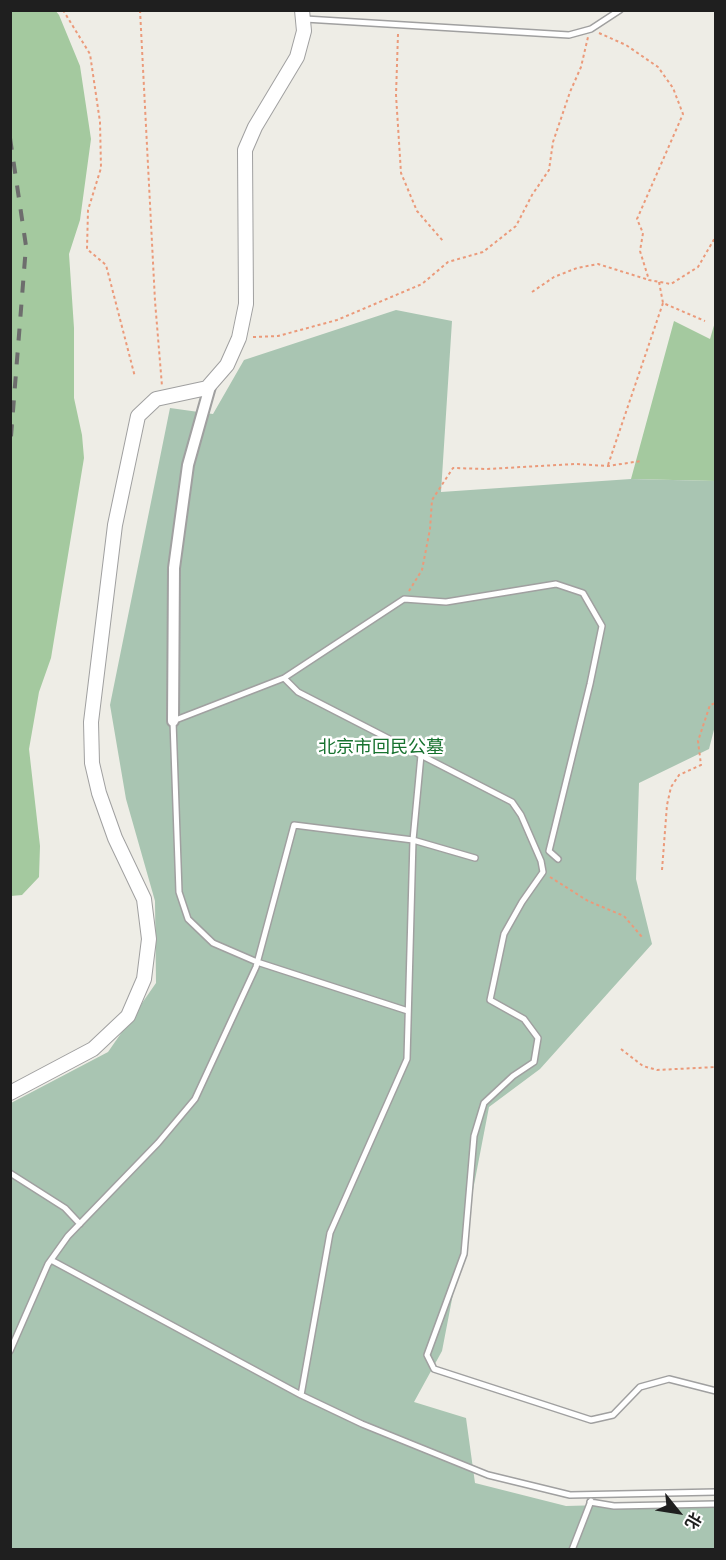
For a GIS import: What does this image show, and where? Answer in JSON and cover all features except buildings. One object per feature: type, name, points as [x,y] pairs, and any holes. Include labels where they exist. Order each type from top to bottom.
[{"type":"street","points":[[10,1093],[93,1049],[128,1016],[144,979],[149,939],[144,899],[115,838],[99,794],[92,763],[91,722],[115,525],[138,416],[156,399],[207,388],[227,365],[239,338],[246,304],[245,150],[255,127],[297,57],[304,31],[303,15]]},
{"type":"street","points":[[173,722],[174,568],[188,465],[211,383]]},
{"type":"lane","points":[[303,15],[398,25],[569,35],[591,29],[620,10]]},
{"type":"lane","points":[[408,1011],[257,962],[213,943],[188,919],[179,892],[173,722],[284,678],[404,599],[446,602],[556,584],[583,593],[602,626],[549,851],[558,859]]},
{"type":"lane","points":[[284,678],[297,692],[512,802],[521,815],[541,861],[543,872],[522,902],[504,934],[490,1000],[524,1019],[538,1038],[534,1062],[513,1076],[484,1103],[474,1136],[464,1254],[427,1355],[434,1369],[591,1420],[614,1415],[640,1387],[669,1379],[716,1391]]},
{"type":"lane","points":[[301,1395],[330,1233],[407,1059],[413,840],[421,755]]},
{"type":"lane","points":[[10,1351],[51,1260],[68,1236],[158,1143],[195,1098],[257,962],[294,825],[413,840],[476,858]]},
{"type":"lane","points":[[10,1173],[65,1208],[80,1224]]},
{"type":"lane","points":[[51,1260],[301,1395],[362,1424],[488,1475],[570,1495],[716,1492]]},
{"type":"lane","points":[[572,1550],[593,1494]]},
{"type":"lane","points":[[590,1502],[614,1506],[716,1504]]},
{"type":"path","points":[[63,10],[90,54],[100,122],[101,168],[88,210],[87,249],[106,266],[135,377]]},
{"type":"path","points":[[140,10],[155,301],[163,398]]},
{"type":"path","points":[[398,25],[396,95],[401,173],[417,211],[443,241]]},
{"type":"path","points":[[239,338],[278,336],[337,320],[422,284],[448,262],[483,252],[516,226],[532,195],[549,170],[553,142],[581,67],[591,29],[626,45],[658,67],[673,88],[683,114],[638,219],[643,233],[640,251],[649,280]]},
{"type":"path","points":[[532,292],[554,277],[577,268],[598,264],[649,280],[671,284],[698,267],[716,236]]},
{"type":"path","points":[[608,466],[663,303],[659,282]]},
{"type":"path","points":[[663,303],[705,321]]},
{"type":"path","points":[[404,599],[422,570],[430,529],[432,501],[453,468],[487,469],[575,464],[608,466],[642,461]]},
{"type":"path","points":[[662,870],[667,805],[671,787],[679,775],[701,765],[698,741],[710,705],[716,703]]},
{"type":"path","points":[[543,872],[588,901],[624,916],[642,937]]},
{"type":"path","points":[[621,1049],[643,1066],[657,1070],[716,1067]]},
{"type":"green space","points":[[55,10],[80,66],[91,139],[80,220],[69,254],[74,328],[74,398],[82,435],[84,458],[51,658],[39,692],[29,749],[40,846],[39,877],[22,895],[11,896],[11,11]]},
{"type":"green space","name":"北京市回民公墓","points":[[396,310],[452,321],[441,492],[631,479],[715,481],[716,722],[709,749],[639,783],[636,879],[652,944],[540,1069],[489,1107],[442,1351],[414,1402],[466,1418],[475,1483],[566,1506],[715,1502],[715,1549],[11,1550],[11,1103],[108,1052],[156,983],[155,901],[126,799],[110,705],[170,408],[213,414],[244,360]]},
{"type":"green space","points":[[674,321],[710,339],[715,322],[715,481],[631,479]]},
{"type":"railway","points":[[10,138],[26,246],[10,449]]}]
